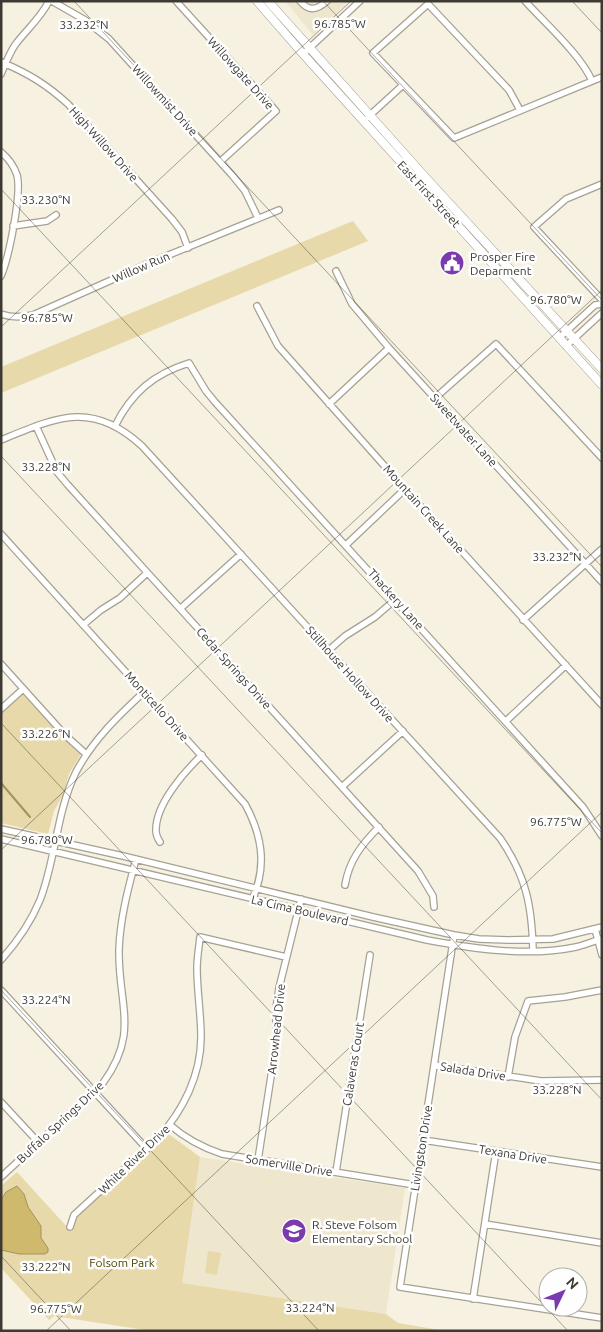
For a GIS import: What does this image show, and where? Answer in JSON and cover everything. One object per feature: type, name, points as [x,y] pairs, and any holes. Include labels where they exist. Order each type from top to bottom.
[{"type":"main road","name":"East First Street","points":[[257,1],[602,385]]},
{"type":"main road","name":"East First Street","points":[[268,1],[426,178],[602,369]]},
{"type":"main road","points":[[420,184],[426,178]]},
{"type":"main road","points":[[467,234],[473,228]]},
{"type":"main road","points":[[491,262],[498,255]]},
{"type":"street","points":[[1,74],[3,63],[14,47],[35,24],[50,1]]},
{"type":"street","name":"Willowmist Drive","points":[[50,1],[85,20],[109,39],[221,161],[245,192],[258,218]]},
{"type":"street","name":"Willowgate Drive","points":[[176,1],[276,111],[221,161]]},
{"type":"street","points":[[300,1],[305,8],[314,9],[321,7],[327,1]]},
{"type":"street","points":[[303,54],[360,1]]},
{"type":"street","points":[[525,1],[579,60],[588,71],[592,81]]},
{"type":"street","points":[[520,110],[509,90],[428,4],[373,52],[454,138],[602,76]]},
{"type":"street","name":"High Willow Drive","points":[[3,63],[28,73],[68,104],[172,219],[182,232],[188,248]]},
{"type":"street","points":[[363,121],[403,85]]},
{"type":"street","points":[[1,152],[12,164],[17,175],[18,189],[10,246],[1,276]]},
{"type":"street","points":[[559,338],[595,305],[602,302],[534,226],[566,199],[602,184]]},
{"type":"street","name":"Willow Run","points":[[1,314],[20,318],[32,315],[154,261],[280,210]]},
{"type":"street","points":[[13,226],[47,221],[56,216]]},
{"type":"street","name":"Sweetwater Lane","points":[[336,272],[352,304],[389,348],[602,582]]},
{"type":"street","name":"Mountain Creek Lane","points":[[257,306],[278,346],[523,620],[602,705]]},
{"type":"street","points":[[566,346],[602,313]]},
{"type":"street","points":[[436,398],[496,344],[602,458]]},
{"type":"street","points":[[329,404],[389,348]]},
{"type":"street","name":"Thackery Lane","points":[[115,426],[128,403],[142,388],[163,373],[190,363],[206,391],[215,402],[506,720],[583,807],[602,836]]},
{"type":"street","name":"Stillhouse Hollow Drive","points":[[1,440],[54,419],[74,417],[108,422],[130,435],[142,446],[500,838],[513,857],[523,879],[529,904],[533,951]]},
{"type":"street","name":"Cedar Springs Drive","points":[[36,426],[57,472],[426,881],[434,896],[434,907]]},
{"type":"street","points":[[346,545],[405,489]]},
{"type":"street","name":"Monticello Drive","points":[[1,534],[245,804],[258,831],[262,858],[257,889],[253,898]]},
{"type":"street","points":[[523,620],[602,548]]},
{"type":"street","points":[[181,608],[241,554]]},
{"type":"street","points":[[84,625],[101,610],[120,598],[148,573]]},
{"type":"street","points":[[329,650],[349,633],[375,617],[396,600]]},
{"type":"street","points":[[1,664],[65,735],[86,754]]},
{"type":"street","points":[[506,720],[566,665]]},
{"type":"street","points":[[1,708],[23,689]]},
{"type":"street","points":[[1,960],[30,920],[40,898],[53,851],[54,840],[69,790],[86,754],[108,726],[144,692]]},
{"type":"street","points":[[342,786],[403,731]]},
{"type":"street","points":[[160,842],[156,832],[158,817],[164,802],[180,777],[202,756]]},
{"type":"street","points":[[345,885],[351,862],[365,841],[379,828]]},
{"type":"street","name":"La Cima Boulevard","points":[[1,829],[136,859],[454,935],[479,938],[553,939],[602,927]]},
{"type":"street","name":"La Cima Boulevard","points":[[1,839],[453,945],[533,951],[576,947],[600,939]]},
{"type":"street","name":"Buffalo Springs Drive","points":[[1,1177],[94,1092],[113,1069],[121,1052],[125,1036],[119,950],[124,908],[136,859]]},
{"type":"street","name":"Arrowhead Drive","points":[[258,1160],[276,1044],[276,1008],[279,988],[301,899]]},
{"type":"street","points":[[595,929],[600,939],[602,955]]},
{"type":"street","name":"Livingston Drive","points":[[454,935],[400,1287],[473,1299]]},
{"type":"street","name":"White River Drive","points":[[70,1227],[74,1215],[147,1149],[170,1125],[183,1106],[190,1090],[199,1057],[201,1030],[197,967],[200,937],[286,957]]},
{"type":"street","name":"Calaveras Court","points":[[336,1172],[370,955]]},
{"type":"street","points":[[1,990],[147,1149]]},
{"type":"street","points":[[508,1077],[517,1030],[528,1001],[602,990]]},
{"type":"street","name":"Salada Drive","points":[[434,1066],[546,1082],[602,1080]]},
{"type":"street","points":[[1,1102],[39,1142]]},
{"type":"street","name":"Somerville Drive","points":[[170,1125],[183,1137],[222,1154],[415,1185]]},
{"type":"street","name":"Texana Drive","points":[[423,1140],[602,1167]]},
{"type":"street","points":[[496,1151],[473,1299],[602,1318]]},
{"type":"street","points":[[485,1224],[602,1243]]},
{"type":"shaded area","points":[[285,1],[349,1],[313,35]]},
{"type":"shaded area","name":"R. Steve Folsom Elementary School","points":[[200,1157],[405,1188],[386,1314],[181,1283]]},
{"type":"shaded area","points":[[17,1186],[24,1194],[28,1207],[41,1226],[41,1238],[48,1248],[48,1252],[45,1254],[19,1254],[1,1250],[1,1200],[6,1192]]},
{"type":"green space","points":[[353,221],[368,241],[1,393],[1,367]]},
{"type":"green space","points":[[23,694],[64,739],[81,754],[69,774],[63,795],[54,811],[48,834],[1,823],[1,713]]},
{"type":"green space","name":"Folsom Park","points":[[166,1132],[200,1157],[182,1283],[386,1314],[398,1323],[445,1331],[152,1331],[54,1316],[49,1320],[1,1268],[1,1186],[17,1172],[67,1227]]},
{"type":"green space","points":[[208,1251],[221,1253],[217,1275],[205,1273]]},
{"type":"waterway","points":[[1,783],[30,817]]},
{"type":"place","name":"Prosper Fire Deparment","points":[[452,263]]},
{"type":"place","name":"R. Steve Folsom Elementary School","points":[[294,1231]]}]
